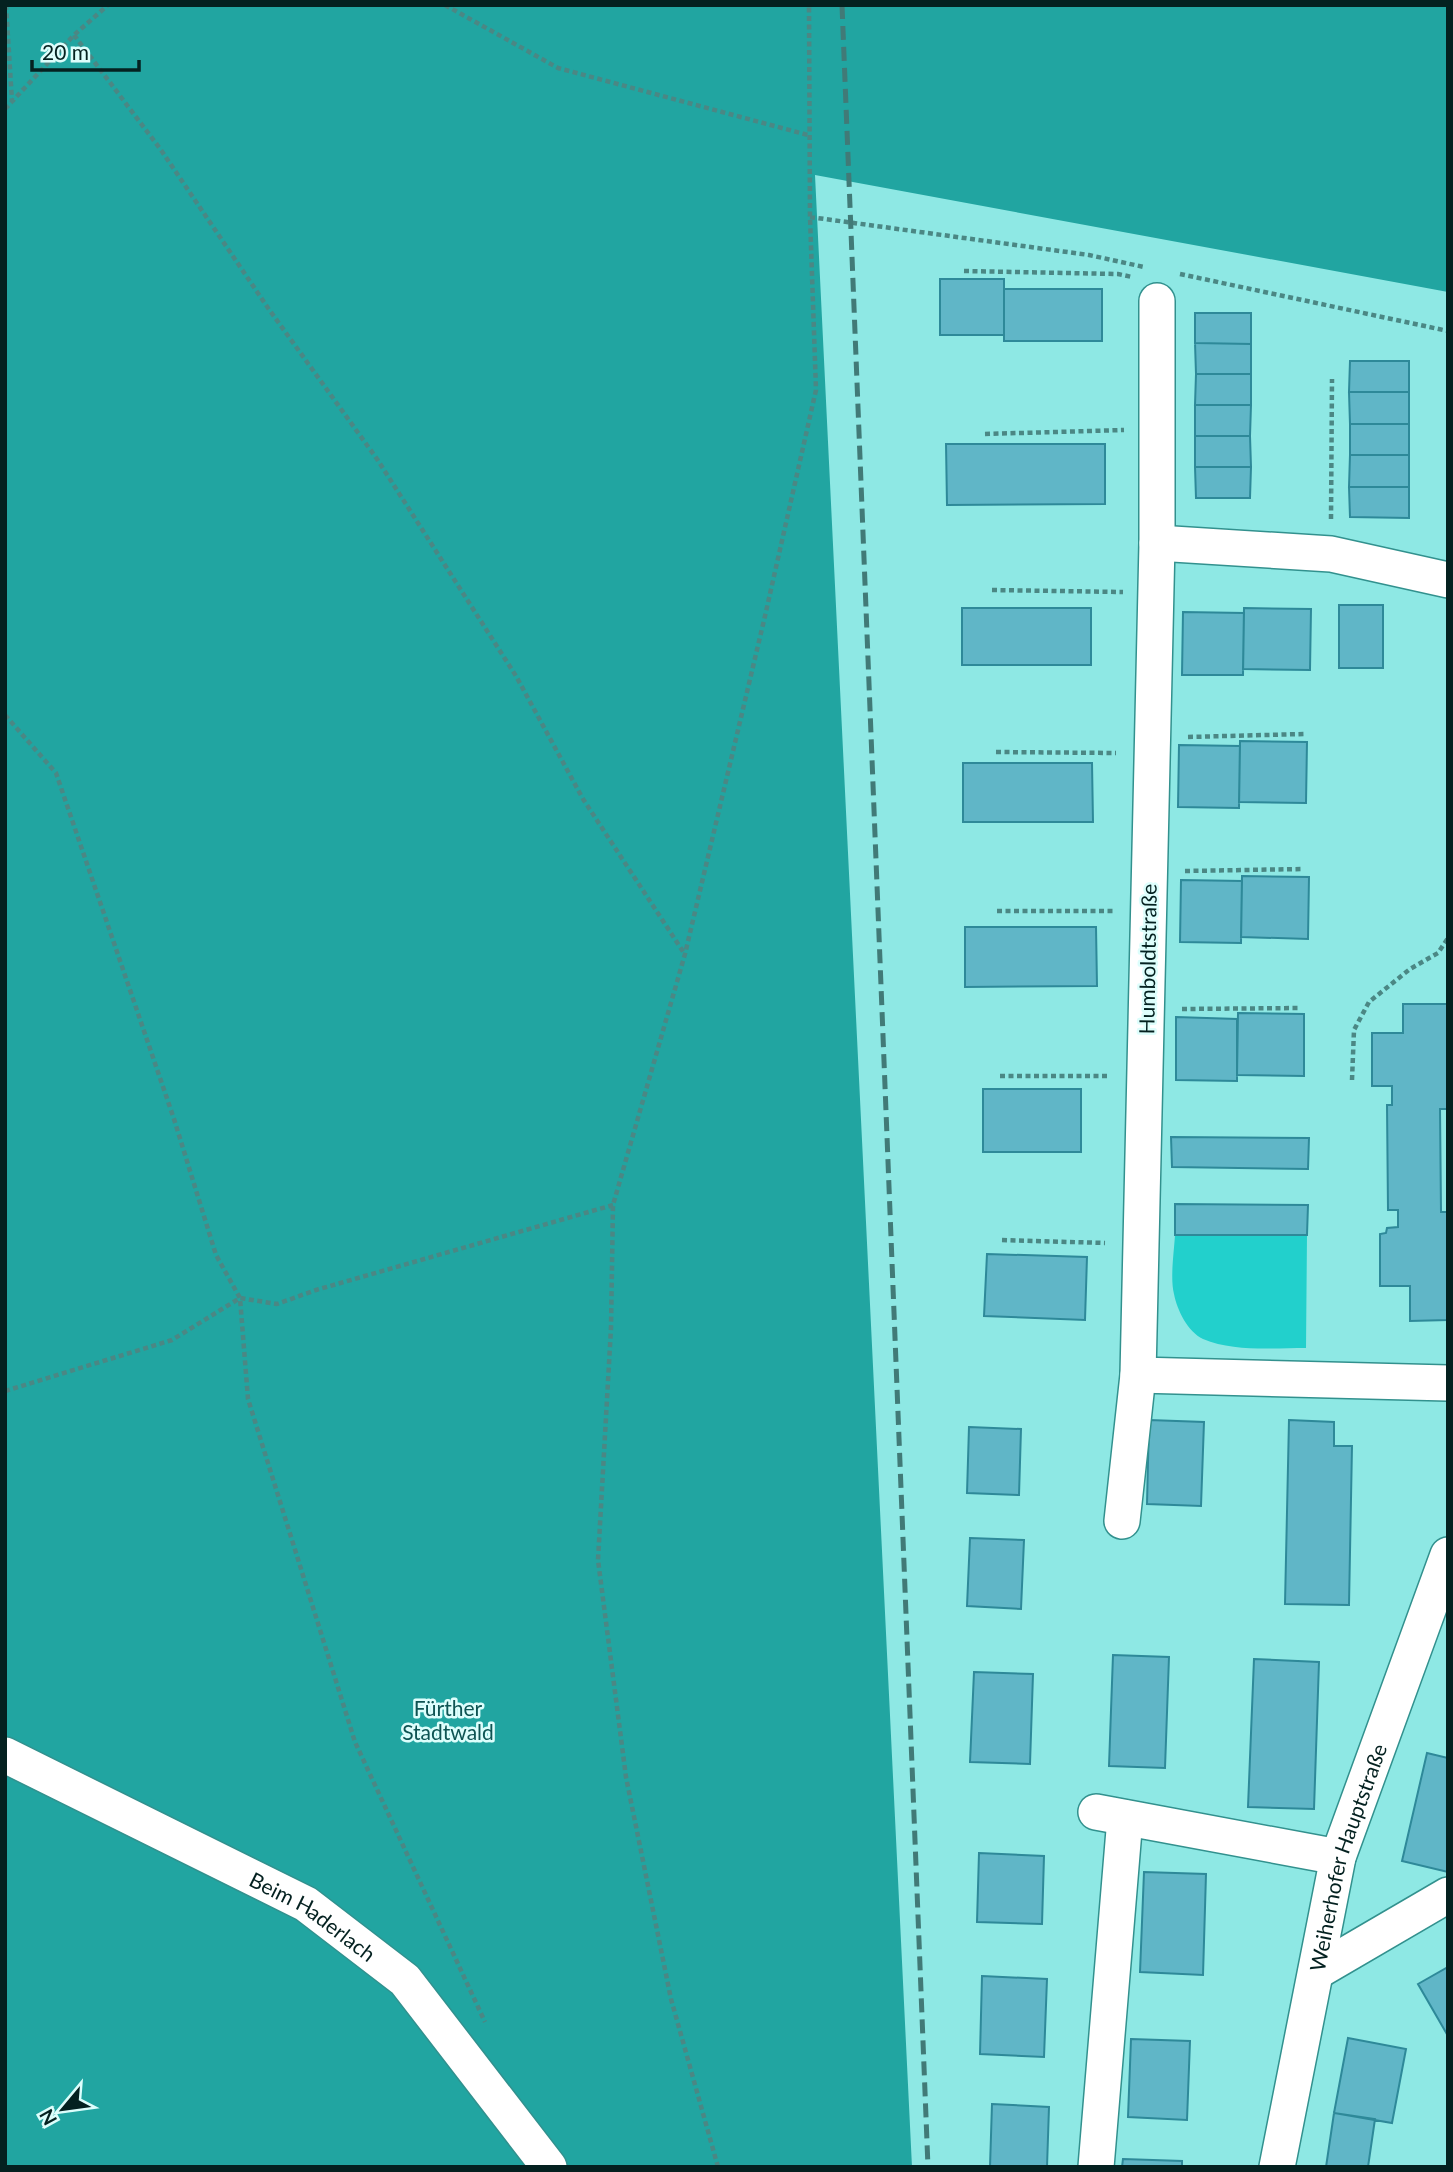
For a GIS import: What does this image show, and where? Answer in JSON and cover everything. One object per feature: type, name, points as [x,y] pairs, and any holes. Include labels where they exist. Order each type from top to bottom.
[{"type":"street","name":"Humboldtstraße","points":[[1122,1521],[1138,1376],[1157,542],[1157,281]]},
{"type":"street","points":[[1157,542],[1331,554],[1448,580]]},
{"type":"street","points":[[1138,1376],[1448,1383]]},
{"type":"street","name":"Weiherhofer Hauptstraße","points":[[1277,2167],[1338,1857],[1448,1555]]},
{"type":"street","name":"Beim Haderlach","points":[[5,1755],[306,1904],[405,1980],[549,2167]]},
{"type":"street","points":[[1096,2167],[1111,1815],[1338,1857]]},
{"type":"street","points":[[1316,1972],[1448,1895]]},
{"type":"path","points":[[5,5],[12,102]]},
{"type":"path","points":[[5,109],[74,35],[108,5]]},
{"type":"path","points":[[444,5],[558,68],[808,135]]},
{"type":"path","points":[[718,2167],[671,1999],[626,1777],[598,1560],[611,1328],[613,1205],[685,954],[816,390],[808,135],[809,5]]},
{"type":"path","points":[[74,35],[161,150],[268,308],[377,459],[516,676],[583,799],[685,954]]},
{"type":"path","points":[[810,217],[1088,254],[1157,281]]},
{"type":"path","points":[[964,271],[1118,274],[1448,331]]},
{"type":"path","points":[[1331,554],[1332,379]]},
{"type":"path","points":[[985,435],[1156,429]]},
{"type":"path","points":[[992,590],[1155,593]]},
{"type":"path","points":[[5,715],[56,773],[174,1119],[216,1255],[240,1298],[248,1399],[355,1742],[490,2032]]},
{"type":"path","points":[[996,752],[1152,746],[1304,734]]},
{"type":"path","points":[[1149,872],[1303,869]]},
{"type":"path","points":[[998,911],[1149,911]]},
{"type":"path","points":[[1352,1080],[1354,1030],[1369,1002],[1410,969],[1438,953],[1448,938]]},
{"type":"path","points":[[1146,1010],[1300,1008]]},
{"type":"path","points":[[1000,1076],[1145,1077]]},
{"type":"path","points":[[5,1391],[172,1340],[240,1298],[277,1304],[316,1290],[613,1205]]},
{"type":"path","points":[[1002,1240],[1141,1244]]},
{"type":"shaded area","points":[[1175,1235],[1307,1235],[1306,1348],[1241,1348],[1215,1343],[1198,1336],[1184,1320],[1174,1294],[1172,1273]]},
{"type":"green space","name":"Fürther Stadtwald","points":[[5,5],[1448,5],[1448,292],[815,175],[912,2167],[5,2167]]},
{"type":"building","points":[[940,279],[1004,279],[1004,335],[940,335]]},
{"type":"building","points":[[1004,289],[1102,289],[1102,341],[1004,341]]},
{"type":"building","points":[[1195,313],[1251,313],[1251,344],[1195,343]]},
{"type":"building","points":[[1195,343],[1251,344],[1251,374],[1196,374]]},
{"type":"building","points":[[1350,361],[1409,361],[1409,392],[1349,392]]},
{"type":"building","points":[[1196,374],[1251,374],[1251,405],[1195,405]]},
{"type":"building","points":[[1349,392],[1409,392],[1409,424],[1350,424]]},
{"type":"building","points":[[1195,405],[1251,405],[1250,436],[1195,436]]},
{"type":"building","points":[[1350,424],[1409,424],[1409,455],[1350,455]]},
{"type":"building","points":[[1195,436],[1250,436],[1251,467],[1195,467]]},
{"type":"building","points":[[946,444],[1105,444],[1105,504],[947,505]]},
{"type":"building","points":[[1350,455],[1409,455],[1409,487],[1349,487]]},
{"type":"building","points":[[1195,467],[1251,467],[1250,498],[1196,498]]},
{"type":"building","points":[[1349,487],[1409,487],[1409,518],[1350,517]]},
{"type":"building","points":[[1339,605],[1383,605],[1383,668],[1339,668]]},
{"type":"building","points":[[962,608],[1091,608],[1091,665],[962,665]]},
{"type":"building","points":[[1244,608],[1311,609],[1310,670],[1243,669]]},
{"type":"building","points":[[1183,612],[1244,613],[1243,675],[1182,675]]},
{"type":"building","points":[[1240,741],[1307,742],[1306,803],[1239,802]]},
{"type":"building","points":[[1179,745],[1240,746],[1239,808],[1178,807]]},
{"type":"building","points":[[963,763],[1092,763],[1093,822],[963,822]]},
{"type":"building","points":[[1242,876],[1309,877],[1308,939],[1241,937]]},
{"type":"building","points":[[1181,880],[1242,881],[1241,943],[1180,942]]},
{"type":"building","points":[[965,927],[1096,927],[1097,986],[965,987]]},
{"type":"building","points":[[1403,1004],[1448,1004],[1448,1109],[1440,1109],[1441,1212],[1448,1212],[1448,1320],[1410,1321],[1410,1286],[1380,1286],[1380,1234],[1386,1233],[1387,1228],[1398,1227],[1398,1210],[1388,1210],[1387,1105],[1392,1105],[1392,1086],[1372,1086],[1372,1033],[1403,1033]]},
{"type":"building","points":[[1238,1013],[1304,1014],[1304,1076],[1237,1075]]},
{"type":"building","points":[[1176,1017],[1237,1019],[1237,1081],[1176,1080]]},
{"type":"building","points":[[983,1089],[1081,1089],[1081,1152],[983,1152]]},
{"type":"building","points":[[1171,1137],[1309,1138],[1308,1169],[1172,1167]]},
{"type":"building","points":[[1175,1204],[1308,1205],[1307,1235],[1175,1235]]},
{"type":"building","points":[[987,1254],[1087,1257],[1085,1320],[984,1316]]},
{"type":"building","points":[[1149,1420],[1204,1422],[1201,1506],[1147,1504]]},
{"type":"building","points":[[1289,1420],[1334,1422],[1334,1446],[1352,1446],[1349,1605],[1285,1604]]},
{"type":"building","points":[[969,1427],[1021,1429],[1019,1495],[967,1493]]},
{"type":"building","points":[[970,1538],[1024,1540],[1021,1609],[967,1606]]},
{"type":"building","points":[[1113,1655],[1169,1657],[1165,1768],[1109,1766]]},
{"type":"building","points":[[1254,1659],[1319,1662],[1314,1809],[1248,1807]]},
{"type":"building","points":[[974,1672],[1033,1674],[1030,1764],[970,1762]]},
{"type":"building","points":[[1427,1753],[1448,1758],[1448,1872],[1402,1861]]},
{"type":"building","points":[[979,1853],[1044,1856],[1042,1924],[977,1922]]},
{"type":"building","points":[[1144,1872],[1206,1874],[1203,1975],[1140,1972]]},
{"type":"building","points":[[1448,1967],[1448,2036],[1418,1984]]},
{"type":"building","points":[[982,1976],[1047,1979],[1044,2057],[980,2054]]},
{"type":"building","points":[[1348,2038],[1406,2049],[1392,2123],[1334,2113]]},
{"type":"building","points":[[1131,2039],[1190,2041],[1187,2120],[1128,2117]]},
{"type":"building","points":[[992,2104],[1049,2107],[1047,2167],[990,2167]]},
{"type":"building","points":[[1334,2113],[1375,2119],[1368,2167],[1326,2167]]},
{"type":"building","points":[[1123,2159],[1182,2161],[1182,2167],[1122,2167]]},
{"type":"railway","points":[[842,5],[928,2167]]}]
